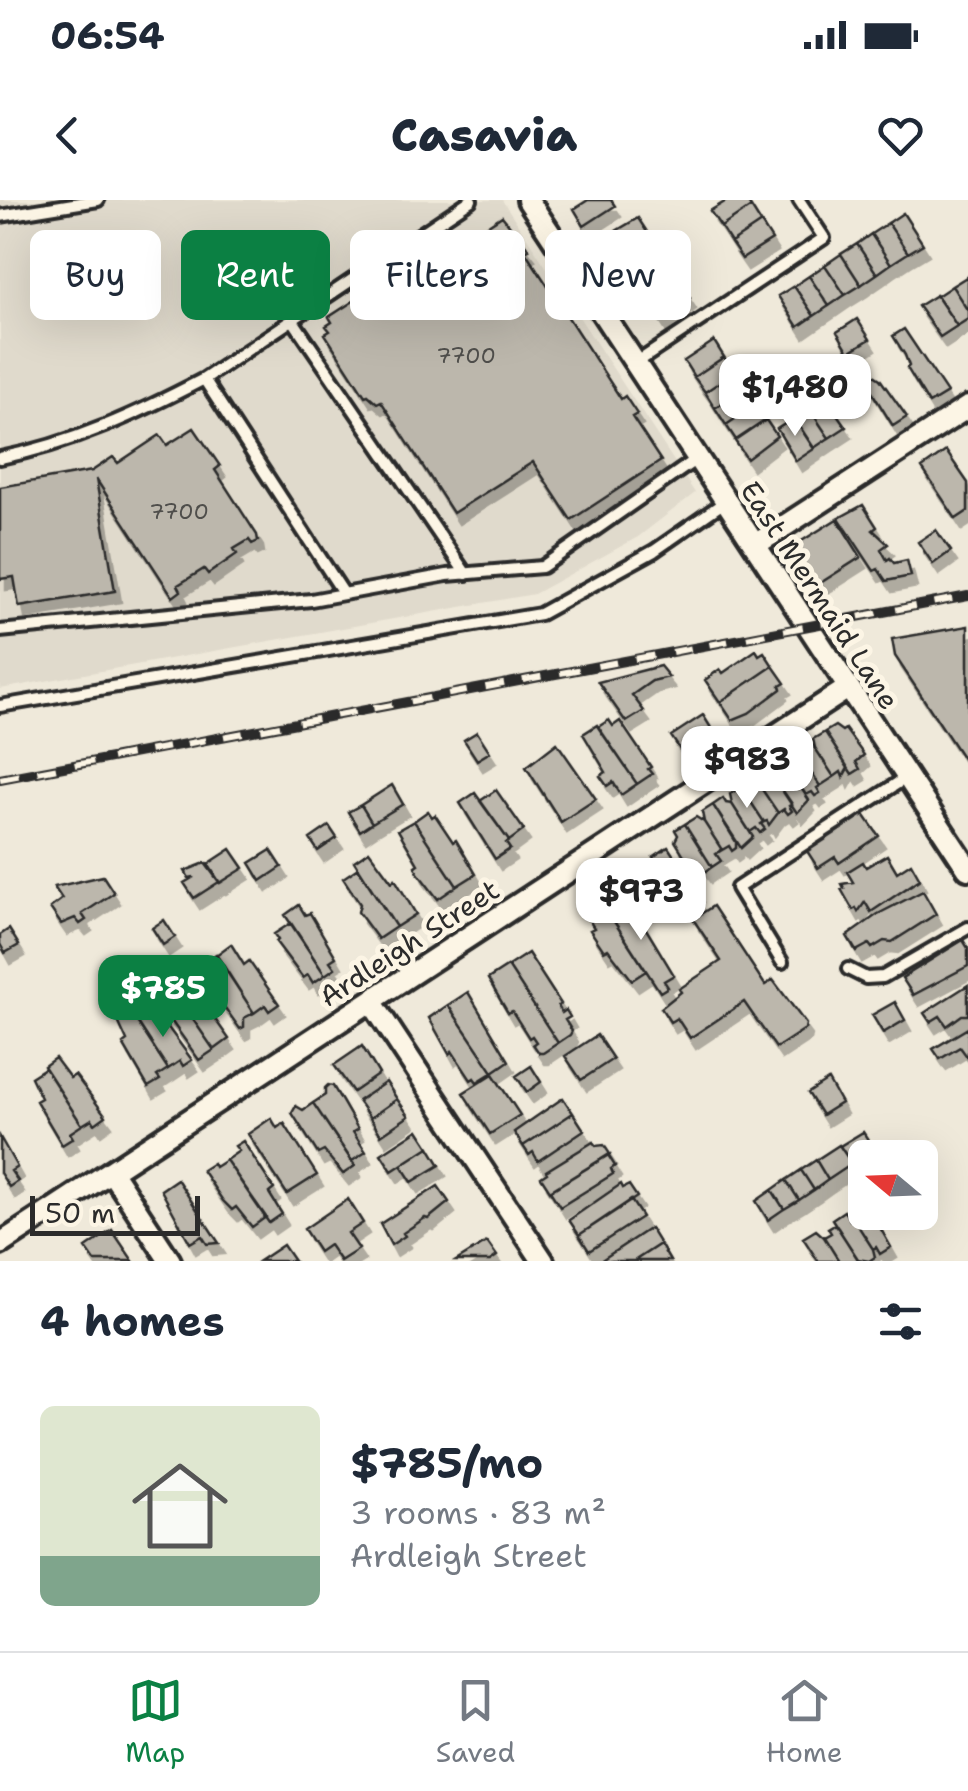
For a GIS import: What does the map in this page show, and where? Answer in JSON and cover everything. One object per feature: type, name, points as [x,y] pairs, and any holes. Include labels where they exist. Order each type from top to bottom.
[{"type":"street","name":"East Mermaid Lane","points":[[528,200],[968,869]]},
{"type":"street","points":[[755,546],[968,406]]},
{"type":"street","name":"Ardleigh Street","points":[[0,1244],[848,688]]},
{"type":"street","points":[[371,1001],[543,1261]]},
{"type":"street","points":[[111,1172],[170,1261]]},
{"type":"lane","points":[[0,216],[30,205],[98,200]]},
{"type":"lane","points":[[330,294],[471,200]]},
{"type":"lane","points":[[636,364],[824,238],[799,200]]},
{"type":"lane","points":[[0,458],[62,442],[141,412],[204,379],[291,320]]},
{"type":"lane","points":[[293,320],[466,574]]},
{"type":"lane","points":[[204,379],[344,594]]},
{"type":"lane","points":[[0,631],[542,568],[698,458]]},
{"type":"lane","points":[[0,706],[540,614],[654,550],[726,501]]},
{"type":"lane","points":[[782,962],[737,888],[907,776]]},
{"type":"lane","points":[[848,969],[866,978],[883,977],[968,928]]},
{"type":"shaded area","points":[[0,200],[502,200],[522,230],[350,230],[350,320],[525,320],[525,235],[545,265],[545,320],[581,320],[695,493],[638,537],[534,594],[0,689]]},
{"type":"building","points":[[588,200],[611,200],[615,206],[584,226],[574,209]]},
{"type":"building","points":[[728,200],[746,200],[751,207],[721,227],[710,211]]},
{"type":"building","points":[[751,207],[761,223],[731,243],[721,227]]},
{"type":"building","points":[[903,213],[923,244],[908,253],[888,223]]},
{"type":"building","points":[[502,216],[513,230],[481,230]]},
{"type":"building","points":[[638,218],[646,230],[618,230]]},
{"type":"building","points":[[761,223],[772,240],[742,259],[731,243]]},
{"type":"building","points":[[888,223],[908,253],[891,264],[871,234]]},
{"type":"building","points":[[871,234],[891,264],[877,274],[857,244]]},
{"type":"building","points":[[857,244],[877,274],[861,285],[841,254]]},
{"type":"building","points":[[525,251],[545,282],[545,320],[570,320],[621,399],[625,396],[637,414],[632,417],[661,461],[571,520],[533,462],[453,513],[381,401],[377,403],[365,396],[325,334],[330,331],[326,326],[332,322],[330,316],[350,303],[350,320],[525,320]]},
{"type":"building","points":[[841,254],[861,285],[845,295],[825,265]]},
{"type":"building","points":[[825,265],[845,295],[829,306],[809,276]]},
{"type":"building","points":[[809,276],[829,306],[814,316],[794,286]]},
{"type":"building","points":[[968,276],[968,311],[952,286]]},
{"type":"building","points":[[794,286],[814,316],[798,327],[778,296]]},
{"type":"building","points":[[952,286],[968,311],[968,319],[957,326],[937,296]]},
{"type":"building","points":[[936,295],[957,326],[940,337],[918,306]]},
{"type":"building","points":[[857,319],[870,339],[849,352],[837,332]]},
{"type":"building","points":[[904,329],[947,393],[929,404],[893,336]]},
{"type":"building","points":[[714,341],[724,357],[694,377],[684,361]]},
{"type":"building","points":[[724,357],[735,372],[705,392],[694,377]]},
{"type":"building","points":[[735,372],[745,388],[715,408],[705,392]]},
{"type":"building","points":[[871,373],[880,379],[907,417],[893,426],[865,381]]},
{"type":"building","points":[[745,388],[756,405],[726,425],[715,408]]},
{"type":"building","points":[[825,397],[846,427],[829,438],[809,408]]},
{"type":"building","points":[[756,405],[766,420],[736,440],[726,425]]},
{"type":"building","points":[[809,408],[829,438],[814,448],[794,418]]},
{"type":"building","points":[[794,418],[814,449],[796,461],[777,429]]},
{"type":"building","points":[[766,420],[777,436],[747,459],[735,441]]},
{"type":"building","points":[[194,428],[220,466],[215,470],[258,541],[252,544],[249,540],[234,549],[237,554],[208,574],[204,569],[178,585],[181,591],[173,597],[96,479],[115,591],[19,607],[14,577],[0,579],[0,487],[92,471],[113,457],[118,463],[160,435],[167,445]]},
{"type":"building","points":[[946,451],[968,483],[968,511],[956,519],[922,468]]},
{"type":"building","points":[[863,505],[877,527],[873,530],[888,544],[881,549],[887,560],[907,560],[911,576],[886,581],[878,569],[874,571],[839,518]]},
{"type":"building","points":[[837,519],[861,557],[814,587],[789,549]]},
{"type":"building","points":[[936,530],[951,551],[933,564],[918,542]]},
{"type":"building","points":[[968,626],[968,766],[895,656],[892,639]]},
{"type":"building","points":[[756,650],[759,655],[764,652],[773,666],[720,702],[705,680],[720,669],[723,673]]},
{"type":"building","points":[[660,666],[669,677],[652,681],[632,695],[644,711],[626,722],[598,682]]},
{"type":"building","points":[[773,666],[785,683],[781,689],[749,713],[732,720],[720,702]]},
{"type":"building","points":[[703,715],[718,739],[687,760],[671,736]]},
{"type":"building","points":[[609,720],[613,726],[620,721],[651,767],[648,769],[652,774],[637,784],[598,727]]},
{"type":"building","points":[[597,725],[637,784],[621,795],[613,782],[607,786],[600,776],[606,772],[583,734]]},
{"type":"building","points":[[835,726],[845,729],[864,755],[856,762],[860,769],[852,774],[825,732]]},
{"type":"building","points":[[477,732],[490,752],[477,760],[464,740]]},
{"type":"building","points":[[825,732],[848,768],[843,777],[841,772],[834,777],[815,748],[813,739]]},
{"type":"building","points":[[557,743],[596,799],[561,822],[526,767]]},
{"type":"building","points":[[806,743],[815,748],[834,777],[820,786],[796,750]]},
{"type":"building","points":[[796,750],[820,786],[820,793],[815,796],[812,792],[806,795],[787,767],[789,762],[785,758]]},
{"type":"building","points":[[779,761],[809,800],[797,813],[768,769]]},
{"type":"building","points":[[768,769],[792,804],[788,814],[784,809],[778,813],[759,785],[758,776]]},
{"type":"building","points":[[751,780],[759,785],[778,813],[769,825],[741,787]]},
{"type":"building","points":[[392,785],[403,804],[372,823],[361,805]]},
{"type":"building","points":[[741,787],[764,822],[761,824],[765,829],[760,833],[756,828],[750,832],[732,804],[730,794]]},
{"type":"building","points":[[496,790],[524,830],[509,841],[480,801]]},
{"type":"building","points":[[475,793],[509,841],[506,843],[510,849],[495,859],[460,803]]},
{"type":"building","points":[[723,798],[732,804],[753,837],[741,848],[713,805]]},
{"type":"building","points":[[361,805],[372,823],[360,831],[348,812]]},
{"type":"building","points":[[713,805],[736,842],[732,851],[729,846],[722,850],[704,822],[702,812]]},
{"type":"building","points":[[428,811],[453,842],[456,840],[476,874],[457,886],[414,821]]},
{"type":"building","points":[[863,813],[879,836],[839,863],[835,857],[818,868],[807,851]]},
{"type":"building","points":[[696,817],[704,822],[722,850],[716,854],[721,861],[712,867],[685,824]]},
{"type":"building","points":[[414,821],[457,886],[438,899],[418,873],[418,864],[398,830]]},
{"type":"building","points":[[685,824],[712,867],[705,872],[700,865],[688,868],[683,861],[675,830]]},
{"type":"building","points":[[329,826],[337,838],[318,851],[310,839]]},
{"type":"building","points":[[668,847],[697,891],[687,897],[653,857]]},
{"type":"building","points":[[231,849],[244,868],[220,883],[208,864]]},
{"type":"building","points":[[271,850],[282,867],[261,881],[250,863]]},
{"type":"building","points":[[369,851],[392,882],[395,879],[416,914],[396,927],[354,861]]},
{"type":"building","points":[[887,855],[897,872],[911,863],[920,879],[871,912],[865,902],[858,912],[853,910],[841,889],[842,884],[853,882],[847,872]]},
{"type":"building","points":[[205,863],[219,882],[194,898],[184,883],[194,877],[189,878],[185,871]]},
{"type":"building","points":[[358,868],[396,927],[378,939],[358,912],[360,904],[343,878]]},
{"type":"building","points":[[103,876],[114,893],[82,914],[86,920],[80,924],[75,918],[61,924],[50,908],[62,899],[54,887]]},
{"type":"building","points":[[923,891],[936,914],[892,942],[884,941],[872,948],[869,944],[856,951],[847,936],[878,914]]},
{"type":"building","points":[[622,898],[627,906],[631,904],[674,975],[664,981],[668,987],[660,992],[606,909]]},
{"type":"building","points":[[299,905],[305,915],[310,913],[336,957],[330,961],[335,968],[325,975],[285,915]]},
{"type":"building","points":[[713,906],[765,985],[773,980],[806,1024],[805,1029],[776,1048],[744,1002],[690,1038],[677,1018],[670,1022],[661,1008],[681,992],[679,989],[721,961],[693,919]]},
{"type":"building","points":[[606,909],[646,971],[632,980],[590,930],[594,928],[589,920]]},
{"type":"building","points":[[164,920],[175,937],[163,945],[152,928]]},
{"type":"building","points":[[291,923],[325,975],[313,983],[308,975],[303,978],[276,942],[274,934]]},
{"type":"building","points":[[9,929],[19,945],[5,953],[0,935]]},
{"type":"building","points":[[963,940],[968,948],[968,966],[913,995],[902,978]]},
{"type":"building","points":[[231,944],[244,965],[249,961],[279,1004],[269,1011],[265,1005],[254,1013],[216,955]]},
{"type":"building","points":[[528,953],[561,1004],[558,1006],[562,1013],[566,1010],[570,1017],[565,1020],[572,1031],[558,1043],[508,966]]},
{"type":"building","points":[[216,954],[254,1013],[244,1018],[244,1027],[240,1029],[210,987],[215,984],[204,962]]},
{"type":"building","points":[[508,966],[558,1043],[543,1053],[539,1053],[533,1044],[536,1042],[532,1036],[529,1038],[512,1011],[508,1013],[488,979]]},
{"type":"building","points":[[968,985],[968,1015],[947,1026],[940,1016],[930,1022],[924,1013]]},
{"type":"building","points":[[195,991],[229,1039],[214,1050],[183,1005]]},
{"type":"building","points":[[468,992],[509,1061],[493,1072],[448,1005]]},
{"type":"building","points":[[895,1002],[905,1020],[883,1033],[872,1015]]},
{"type":"building","points":[[183,1005],[214,1050],[199,1060],[167,1015]]},
{"type":"building","points":[[448,1005],[493,1072],[477,1082],[471,1080],[452,1051],[449,1054],[429,1018]]},
{"type":"building","points":[[149,1009],[157,1021],[161,1018],[192,1060],[183,1066],[180,1061],[168,1069],[135,1018]]},
{"type":"building","points":[[130,1011],[168,1069],[148,1087],[123,1044],[127,1041],[117,1019]]},
{"type":"building","points":[[968,1028],[968,1058],[960,1047],[940,1059],[933,1049]]},
{"type":"building","points":[[597,1035],[613,1059],[581,1080],[565,1056]]},
{"type":"building","points":[[362,1046],[379,1074],[353,1092],[334,1065]]},
{"type":"building","points":[[55,1058],[70,1078],[75,1075],[106,1116],[95,1124],[92,1119],[82,1125],[44,1066]]},
{"type":"building","points":[[531,1066],[541,1082],[527,1092],[516,1076]]},
{"type":"building","points":[[45,1068],[82,1125],[62,1145],[36,1101],[41,1098],[31,1077]]},
{"type":"building","points":[[493,1074],[520,1115],[490,1134],[463,1093]]},
{"type":"building","points":[[828,1080],[841,1103],[822,1115],[808,1093]]},
{"type":"building","points":[[386,1082],[397,1099],[370,1118],[358,1101]]},
{"type":"building","points":[[328,1085],[333,1086],[358,1129],[353,1132],[366,1152],[352,1161],[313,1103],[325,1095]]},
{"type":"building","points":[[563,1098],[573,1113],[523,1146],[514,1132]]},
{"type":"building","points":[[397,1099],[409,1116],[381,1135],[370,1118]]},
{"type":"building","points":[[313,1103],[355,1166],[343,1174],[324,1151],[318,1154],[292,1113],[296,1106],[303,1110]]},
{"type":"building","points":[[573,1113],[584,1130],[538,1161],[533,1152],[529,1155],[523,1146]]},
{"type":"building","points":[[271,1118],[277,1128],[284,1123],[317,1175],[287,1194],[248,1134]]},
{"type":"building","points":[[418,1130],[429,1147],[392,1171],[381,1154]]},
{"type":"building","points":[[863,1132],[868,1140],[850,1140]]},
{"type":"building","points":[[0,1137],[17,1167],[11,1171],[18,1181],[9,1187],[0,1173]]},
{"type":"building","points":[[243,1141],[274,1189],[269,1193],[282,1214],[269,1223],[226,1160],[239,1151],[235,1146]]},
{"type":"building","points":[[848,1141],[848,1158],[840,1146]]},
{"type":"building","points":[[593,1142],[596,1146],[604,1145],[610,1154],[550,1191],[541,1177],[546,1171]]},
{"type":"building","points":[[839,1145],[848,1158],[848,1167],[828,1180],[816,1160]]},
{"type":"building","points":[[429,1147],[440,1165],[412,1182],[401,1165]]},
{"type":"building","points":[[608,1155],[615,1166],[611,1169],[613,1174],[560,1207],[550,1191]]},
{"type":"building","points":[[226,1160],[266,1217],[252,1227],[236,1207],[232,1210],[223,1201],[202,1170]]},
{"type":"building","points":[[816,1160],[828,1180],[814,1190],[801,1170]]},
{"type":"building","points":[[801,1170],[814,1190],[799,1200],[786,1180]]},
{"type":"building","points":[[177,1179],[219,1243],[207,1244],[202,1236],[190,1243],[161,1190]]},
{"type":"building","points":[[786,1180],[799,1200],[784,1209],[772,1190]]},
{"type":"building","points":[[621,1184],[623,1188],[629,1185],[637,1197],[579,1235],[569,1220]]},
{"type":"building","points":[[438,1186],[449,1202],[391,1245],[380,1224]]},
{"type":"building","points":[[772,1190],[784,1209],[768,1220],[756,1201]]},
{"type":"building","points":[[348,1199],[363,1223],[348,1233],[359,1249],[340,1261],[329,1245],[319,1252],[304,1229]]},
{"type":"building","points":[[631,1200],[642,1217],[589,1251],[579,1235]]},
{"type":"building","points":[[844,1211],[848,1230],[861,1230],[875,1257],[869,1261],[858,1259],[832,1219]]},
{"type":"building","points":[[833,1225],[859,1261],[839,1261],[824,1237],[831,1233],[828,1228]]},
{"type":"building","points":[[650,1228],[660,1244],[634,1261],[600,1261]]},
{"type":"building","points":[[112,1230],[133,1261],[95,1261],[86,1248]]},
{"type":"building","points":[[816,1230],[839,1261],[818,1261],[803,1238]]},
{"type":"building","points":[[861,1230],[881,1230],[891,1247],[880,1254],[876,1247],[873,1249]]},
{"type":"building","points":[[487,1242],[497,1256],[490,1261],[456,1261]]},
{"type":"building","points":[[660,1244],[670,1261],[634,1261]]},
{"type":"building","points":[[283,1245],[294,1261],[259,1261]]},
{"type":"railway","points":[[0,779],[968,596]]}]
